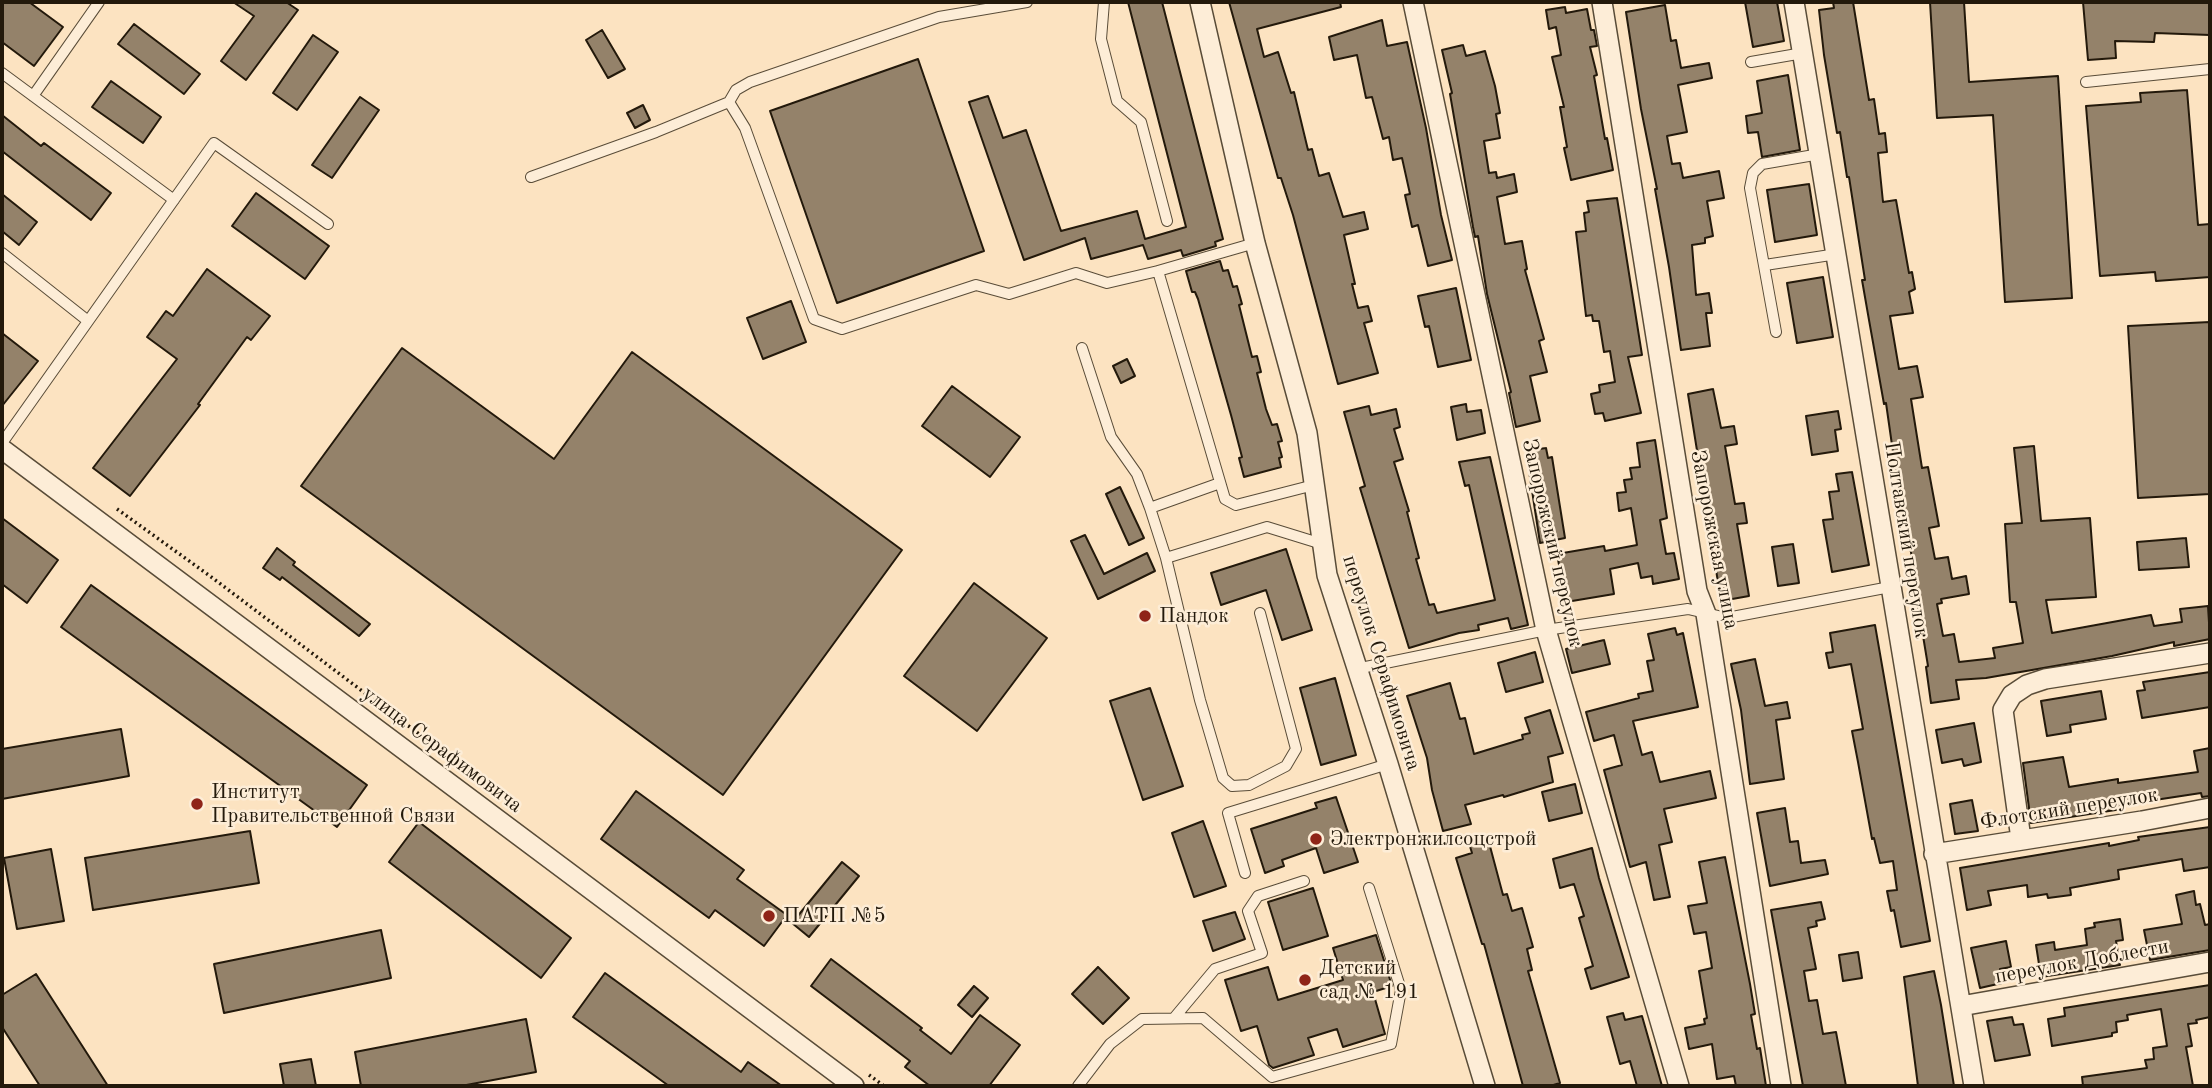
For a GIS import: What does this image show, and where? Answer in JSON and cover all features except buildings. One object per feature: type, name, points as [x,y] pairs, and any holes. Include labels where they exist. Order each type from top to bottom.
[{"type":"street","name":"переулок Серафимовича","points":[[1200,2],[1255,243],[1307,433],[1327,575],[1388,764],[1485,1086]]},
{"type":"street","name":"Запорожский переулок","points":[[1413,2],[1546,630],[1679,1086]]},
{"type":"street","name":"Запорожская улица","points":[[1602,2],[1697,591],[1706,614],[1781,1086]]},
{"type":"street","name":"Полтавский переулок","points":[[1794,2],[1974,1086]]},
{"type":"street","name":"улица Серафимовича","points":[[2,450],[854,1086]]},
{"type":"street","points":[[2021,839],[2003,710],[2012,695],[2027,685],[2045,679],[2210,653]]},
{"type":"street","name":"Флотский переулок","points":[[1934,854],[2210,808]]},
{"type":"street","name":"переулок Доблести","points":[[1961,1006],[2210,962]]},
{"type":"lane","points":[[33,96],[99,2]]},
{"type":"lane","points":[[531,177],[656,132],[729,102],[736,90],[750,82],[939,17],[1027,2]]},
{"type":"lane","points":[[1104,2],[1101,38],[1117,101],[1141,122],[1167,221]]},
{"type":"lane","points":[[1751,62],[1804,53]]},
{"type":"lane","points":[[2086,82],[2210,69]]},
{"type":"lane","points":[[2,73],[174,200]]},
{"type":"lane","points":[[729,102],[745,128],[814,318],[842,329],[976,285],[1009,294],[1076,273],[1107,283],[1255,243]]},
{"type":"lane","points":[[2,443],[214,144],[328,225]]},
{"type":"lane","points":[[1776,332],[1750,187],[1753,173],[1762,164],[1820,153]]},
{"type":"lane","points":[[2,253],[89,321]]},
{"type":"lane","points":[[1765,265],[1837,254]]},
{"type":"lane","points":[[1158,271],[1225,499],[1236,505],[1314,485]]},
{"type":"lane","points":[[1082,348],[1111,437],[1137,474],[1150,508],[1166,558],[1200,700],[1223,778],[1232,786],[1249,785],[1286,766],[1296,749],[1260,613]]},
{"type":"lane","points":[[1150,508],[1220,483]]},
{"type":"lane","points":[[1166,558],[1266,527],[1322,544]]},
{"type":"lane","points":[[1356,669],[1546,630],[1688,609],[1727,618],[1891,586]]},
{"type":"lane","points":[[1245,873],[1228,813],[1388,764]]},
{"type":"lane","points":[[1174,1018],[1214,969],[1262,953],[1248,911],[1258,896],[1304,881]]},
{"type":"lane","points":[[1078,1086],[1110,1044],[1142,1019],[1203,1018],[1272,1077],[1391,1044],[1401,990],[1369,888]]},
{"type":"place","name":"Пандок","points":[[1145,616]]},
{"type":"place","name":"Институт Правительственной Связи","points":[[197,804]]},
{"type":"place","name":"Электронжилсоцстрой","points":[[1316,839]]},
{"type":"place","name":"ПАТП №5","points":[[769,916]]},
{"type":"place","name":"Детский сад № 191","points":[[1305,980]]}]
